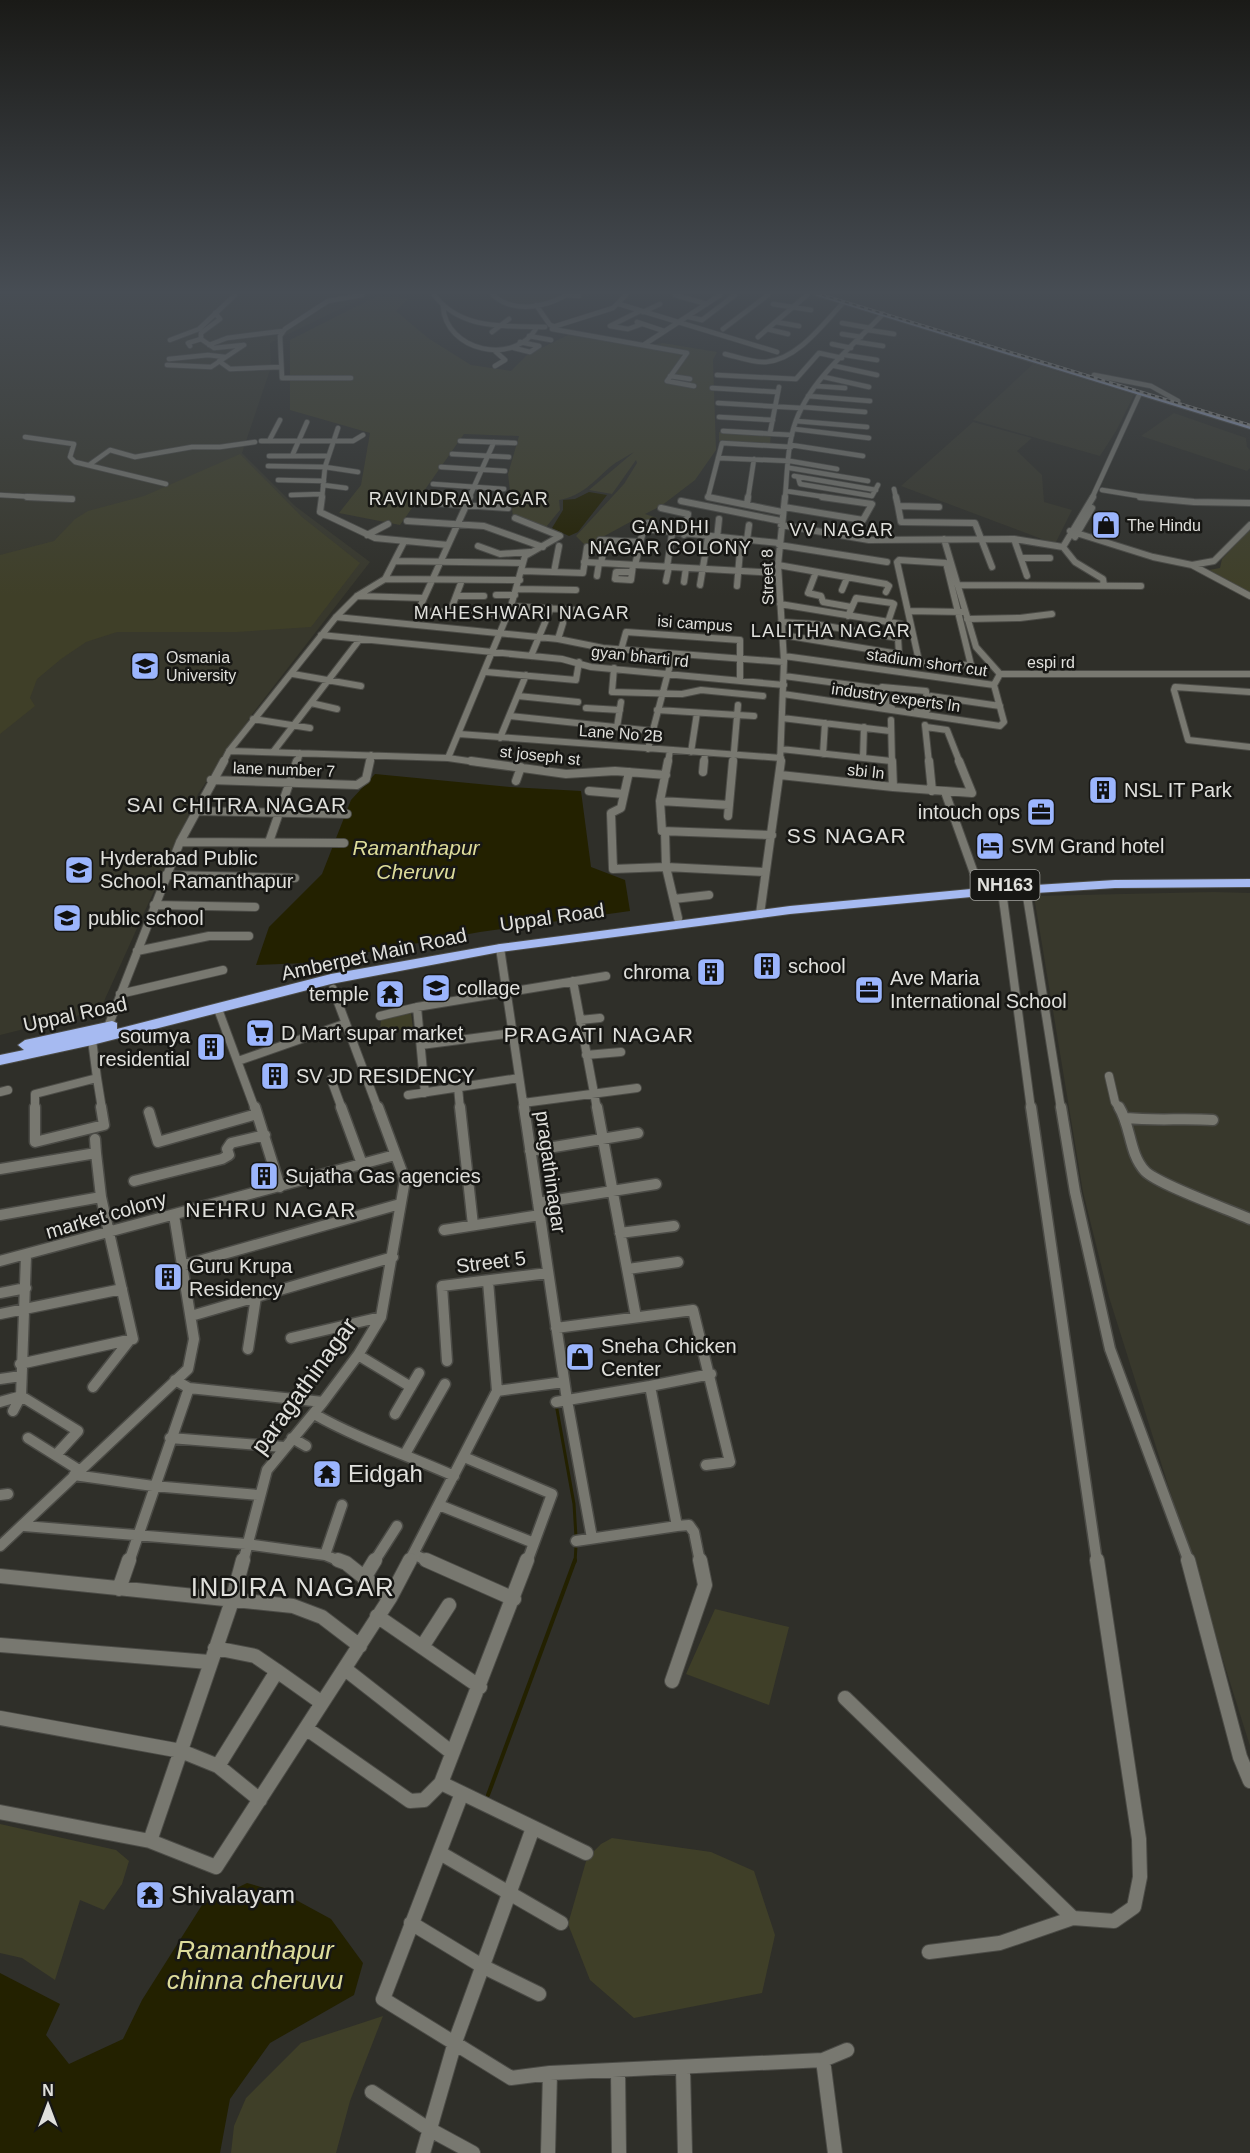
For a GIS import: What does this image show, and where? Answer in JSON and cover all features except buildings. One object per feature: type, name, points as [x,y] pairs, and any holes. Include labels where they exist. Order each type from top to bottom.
[{"type":"highway","name":"NH163","points":[[760,911],[979,887],[1250,878]]},
{"type":"highway","name":"NH163","points":[[760,911],[1026,890],[1090,882],[1250,883]]},
{"type":"highway","name":"Uppal Road","points":[[0,1051],[101,1035],[348,972],[505,943],[678,918],[760,911]]},
{"type":"highway","name":"Amberpet Main Road","points":[[0,1060],[218,1009],[348,972],[760,911]]},
{"type":"main road","points":[[1147,395],[1250,427]]},
{"type":"main road","points":[[1160,395],[1250,422]]},
{"type":"street","points":[[770,433],[776,395]]},
{"type":"street","points":[[1067,539],[1079,534],[1102,490],[1141,395]]},
{"type":"street","points":[[808,396],[870,401]]},
{"type":"street","name":"Street 8","points":[[760,911],[781,758],[784,659],[778,573],[779,544],[793,432],[801,408],[808,396]]},
{"type":"street","points":[[718,403],[865,412]]},
{"type":"street","points":[[719,417],[773,420]]},
{"type":"street","points":[[269,441],[280,420]]},
{"type":"street","points":[[796,421],[867,427]]},
{"type":"street","points":[[292,456],[307,422]]},
{"type":"street","points":[[338,428],[325,466],[320,512],[367,535],[404,542],[448,545]]},
{"type":"street","points":[[723,431],[793,432],[869,438]]},
{"type":"street","points":[[89,465],[110,450],[135,457],[186,448],[220,447],[258,441],[355,441],[363,435]]},
{"type":"street","points":[[25,437],[74,444],[70,457],[73,460],[166,484]]},
{"type":"street","points":[[460,441],[515,443]]},
{"type":"street","points":[[494,442],[434,580],[418,611],[508,614]]},
{"type":"street","points":[[863,456],[791,446],[724,443],[721,444],[708,497],[863,520]]},
{"type":"street","points":[[840,453],[845,444]]},
{"type":"street","points":[[452,454],[509,457]]},
{"type":"street","points":[[269,456],[328,456]]},
{"type":"street","points":[[718,458],[754,459],[868,481]]},
{"type":"street","points":[[747,504],[754,459]]},
{"type":"street","points":[[790,465],[826,461]]},
{"type":"street","points":[[790,465],[837,469]]},
{"type":"street","points":[[790,465],[800,484],[872,496],[877,487]]},
{"type":"street","points":[[268,466],[325,466],[358,472]]},
{"type":"street","points":[[441,467],[505,471]]},
{"type":"street","points":[[1063,547],[1070,531],[1107,475]]},
{"type":"street","points":[[278,480],[323,483],[346,488]]},
{"type":"street","points":[[433,484],[504,489]]},
{"type":"street","points":[[894,489],[906,538]]},
{"type":"street","points":[[1102,490],[1148,500],[1202,504],[1250,503]]},
{"type":"street","points":[[786,491],[872,504],[863,520],[868,540]]},
{"type":"street","points":[[291,495],[322,494]]},
{"type":"street","points":[[0,495],[72,499]]},
{"type":"street","points":[[681,501],[868,540],[1014,539],[1063,547],[1071,554],[1074,562],[1103,579],[1104,586]]},
{"type":"street","points":[[418,502],[508,508]]},
{"type":"street","points":[[898,506],[939,507]]},
{"type":"street","points":[[661,508],[688,514],[684,535]]},
{"type":"street","points":[[478,546],[501,554],[530,552],[560,536],[515,518]]},
{"type":"street","points":[[717,538],[719,519]]},
{"type":"street","points":[[407,520],[490,528],[543,547]]},
{"type":"street","points":[[902,522],[975,523],[992,567]]},
{"type":"street","points":[[648,523],[640,528],[672,534],[779,544],[887,562]]},
{"type":"street","points":[[367,535],[388,524]]},
{"type":"street","points":[[737,586],[744,540],[749,525]]},
{"type":"street","points":[[1191,566],[1214,561],[1250,525]]},
{"type":"street","points":[[600,540],[639,542],[644,529]]},
{"type":"street","points":[[1070,531],[1153,557],[1191,566],[1250,596]]},
{"type":"street","points":[[666,581],[672,534]]},
{"type":"street","points":[[700,585],[708,537]]},
{"type":"street","name":"espi rd","points":[[944,539],[971,644],[1000,674],[1249,672]]},
{"type":"street","points":[[1014,539],[1028,576]]},
{"type":"street","points":[[99,1078],[35,1094],[33,1132],[35,1142],[104,1125],[99,1078],[101,1035],[120,994],[166,875],[195,811],[229,751],[254,718],[293,674],[336,617],[357,596],[385,579],[404,542]]},
{"type":"street","points":[[554,572],[559,546]]},
{"type":"street","points":[[523,571],[583,573],[587,547]]},
{"type":"street","points":[[597,576],[604,549]]},
{"type":"street","points":[[633,568],[639,549]]},
{"type":"street","points":[[447,758],[486,672],[516,592],[523,571],[523,563],[530,552]]},
{"type":"street","points":[[1021,558],[1050,558]]},
{"type":"street","points":[[971,644],[970,665],[919,662],[897,562],[899,560],[945,562],[957,590],[1141,586]]},
{"type":"street","points":[[395,561],[523,563]]},
{"type":"street","points":[[584,562],[633,568],[647,566],[778,573]]},
{"type":"street","points":[[778,565],[888,585],[886,592]]},
{"type":"street","points":[[644,577],[647,566]]},
{"type":"street","points":[[684,582],[686,568]]},
{"type":"street","points":[[816,572],[808,593],[821,596],[821,602],[851,607]]},
{"type":"street","points":[[834,604],[847,578]]},
{"type":"street","points":[[385,579],[520,580]]},
{"type":"street","points":[[435,627],[447,612],[462,580]]},
{"type":"street","points":[[496,595],[576,590]]},
{"type":"street","points":[[357,596],[424,598]]},
{"type":"street","points":[[456,596],[484,596]]},
{"type":"street","points":[[848,616],[856,598],[894,603],[888,622]]},
{"type":"street","points":[[867,619],[874,600]]},
{"type":"street","points":[[780,604],[901,624]]},
{"type":"street","points":[[511,606],[576,610]]},
{"type":"street","points":[[531,656],[551,608]]},
{"type":"street","points":[[908,611],[1020,618],[1052,614]]},
{"type":"street","points":[[468,630],[474,613]]},
{"type":"street","points":[[964,614],[967,630]]},
{"type":"street","name":"stadium short cut","points":[[336,617],[558,639],[621,650],[740,659],[784,659],[883,669],[994,685]]},
{"type":"street","points":[[781,622],[814,624],[898,638],[899,654],[783,635]]},
{"type":"street","points":[[558,639],[563,623]]},
{"type":"street","points":[[399,643],[409,625]]},
{"type":"street","name":"isi campus","points":[[621,650],[626,632],[740,640],[740,681]]},
{"type":"street","name":"gyan bharti rd","points":[[321,635],[784,685]]},
{"type":"street","points":[[273,752],[360,639]]},
{"type":"street","points":[[648,749],[657,710],[670,674],[673,654]]},
{"type":"street","points":[[486,672],[576,680],[579,662]]},
{"type":"street","points":[[614,668],[610,691],[612,692],[663,693],[701,690],[763,696]]},
{"type":"street","points":[[882,708],[883,669]]},
{"type":"street","points":[[293,674],[361,686]]},
{"type":"street","name":"stadium short cut","points":[[1000,674],[994,685],[1004,724]]},
{"type":"street","points":[[1183,674],[1187,687]]},
{"type":"street","points":[[500,738],[526,675]]},
{"type":"street","points":[[784,676],[929,693],[1000,706]]},
{"type":"street","points":[[883,688],[886,706],[926,710],[933,677]]},
{"type":"street","points":[[1250,692],[1187,687],[1175,687],[1174,690],[1188,740],[1250,747]]},
{"type":"street","points":[[929,693],[925,725],[932,791]]},
{"type":"street","name":"industry experts ln","points":[[783,694],[1000,726],[1004,724]]},
{"type":"street","points":[[518,696],[578,702]]},
{"type":"street","points":[[311,704],[337,709]]},
{"type":"street","points":[[728,816],[738,705]]},
{"type":"street","points":[[586,708],[621,706],[617,727]]},
{"type":"street","points":[[657,710],[754,717]]},
{"type":"street","points":[[692,752],[697,712]]},
{"type":"street","points":[[510,716],[652,730]]},
{"type":"street","points":[[254,718],[310,728]]},
{"type":"street","points":[[782,718],[890,731]]},
{"type":"street","name":"sbi ln","points":[[780,775],[893,787],[891,720]]},
{"type":"street","points":[[824,754],[825,723]]},
{"type":"street","points":[[893,787],[972,793],[946,730],[925,725]]},
{"type":"street","points":[[863,758],[864,727]]},
{"type":"street","name":"Lane No 2B","points":[[459,734],[781,758]]},
{"type":"street","points":[[781,749],[891,761]]},
{"type":"street","points":[[670,750],[660,801],[662,831],[772,835]]},
{"type":"street","name":"st joseph st","points":[[229,751],[447,758],[566,774],[629,772],[666,776]]},
{"type":"street","points":[[269,842],[300,753]]},
{"type":"street","points":[[703,772],[705,753]]},
{"type":"street","name":"lane number 7","points":[[211,780],[357,784],[366,779],[371,755]]},
{"type":"street","points":[[516,781],[521,768]]},
{"type":"street","points":[[629,772],[621,808],[611,813],[613,869],[666,867],[765,872]]},
{"type":"street","points":[[589,791],[624,794]]},
{"type":"street","points":[[945,792],[960,828],[979,887]]},
{"type":"street","points":[[660,801],[729,805]]},
{"type":"street","points":[[195,811],[347,814]]},
{"type":"street","points":[[763,818],[774,818]]},
{"type":"street","points":[[665,831],[666,867],[678,918]]},
{"type":"street","points":[[180,842],[344,843]]},
{"type":"street","points":[[166,875],[296,878]]},
{"type":"street","points":[[1026,890],[1075,1192],[1110,1349],[1191,1568],[1240,1757],[1250,1780]]},
{"type":"street","points":[[930,1952],[1000,1943],[1073,1918],[1114,1922],[1134,1907],[1140,1877],[1139,1839],[1054,1276],[1002,891]]},
{"type":"street","points":[[674,899],[709,895]]},
{"type":"street","points":[[154,905],[255,907]]},
{"type":"street","points":[[137,951],[209,936],[249,936]]},
{"type":"street","name":"pragathinagar","points":[[500,948],[564,1382],[561,1401],[592,1538]]},
{"type":"street","points":[[120,994],[224,970]]},
{"type":"street","points":[[380,1016],[417,1007],[606,976]]},
{"type":"street","points":[[573,981],[636,1317]]},
{"type":"street","name":"paragathinagar","points":[[150,1841],[209,1662],[232,1601],[258,1495],[267,1470],[323,1402],[358,1355],[381,1317],[405,1180],[344,1024],[333,989]]},
{"type":"street","points":[[417,1007],[425,1093]]},
{"type":"street","points":[[218,1009],[265,1135],[280,1187]]},
{"type":"street","points":[[580,1020],[600,1018]]},
{"type":"street","points":[[238,1060],[344,1024]]},
{"type":"street","points":[[421,1046],[513,1034]]},
{"type":"street","points":[[586,1055],[621,1052]]},
{"type":"street","points":[[1110,1076],[1115,1102],[1126,1118],[1137,1157],[1148,1173],[1250,1220]]},
{"type":"street","points":[[408,1095],[519,1078]]},
{"type":"street","points":[[331,1079],[362,1164]]},
{"type":"street","points":[[458,1087],[473,1225]]},
{"type":"street","points":[[523,1103],[637,1088]]},
{"type":"street","points":[[149,1112],[158,1142],[257,1114]]},
{"type":"street","points":[[1126,1118],[1157,1121],[1174,1118],[1213,1120]]},
{"type":"street","points":[[530,1151],[638,1133]]},
{"type":"street","points":[[134,1181],[222,1159],[229,1155],[227,1149],[231,1143],[265,1135]]},
{"type":"street","points":[[93,1387],[133,1339],[108,1234],[101,1197],[95,1139]]},
{"type":"street","points":[[0,1169],[96,1153]]},
{"type":"street","name":"market colony","points":[[0,1261],[108,1234],[395,1155]]},
{"type":"street","points":[[538,1203],[656,1184]]},
{"type":"street","points":[[0,1215],[101,1197]]},
{"type":"street","points":[[181,1266],[400,1204]]},
{"type":"street","points":[[119,1589],[170,1438],[194,1339],[174,1215]]},
{"type":"street","points":[[444,1230],[540,1215]]},
{"type":"street","points":[[621,1233],[674,1226]]},
{"type":"street","points":[[13,1410],[21,1396],[26,1308],[26,1256]]},
{"type":"street","points":[[191,1316],[393,1257]]},
{"type":"street","points":[[628,1269],[678,1262]]},
{"type":"street","name":"Street 5","points":[[447,1361],[442,1286],[548,1273]]},
{"type":"street","points":[[0,1812],[150,1841],[216,1867],[390,1598],[497,1391],[488,1281]]},
{"type":"street","points":[[0,1293],[26,1288]]},
{"type":"street","points":[[0,1314],[122,1289]]},
{"type":"street","points":[[248,1349],[256,1297]]},
{"type":"street","points":[[556,1328],[693,1310],[711,1374],[730,1462],[706,1466]]},
{"type":"street","points":[[291,1338],[381,1317]]},
{"type":"street","points":[[0,1379],[21,1370],[129,1341]]},
{"type":"street","points":[[358,1355],[411,1387]]},
{"type":"street","points":[[395,1414],[419,1373]]},
{"type":"street","points":[[561,1401],[711,1374]]},
{"type":"street","points":[[497,1391],[564,1382]]},
{"type":"street","points":[[0,1546],[24,1526],[77,1472],[182,1384],[323,1402]]},
{"type":"street","points":[[405,1454],[445,1384]]},
{"type":"street","points":[[650,1386],[676,1526]]},
{"type":"street","points":[[0,1402],[21,1396],[78,1431],[56,1455]]},
{"type":"street","points":[[314,1414],[349,1434],[405,1454],[454,1476]]},
{"type":"street","points":[[28,1438],[56,1455],[77,1472],[153,1486],[258,1495]]},
{"type":"street","points":[[170,1438],[288,1442],[306,1446]]},
{"type":"street","points":[[307,1729],[410,1801],[418,1803],[428,1800],[441,1783],[451,1752],[480,1687],[514,1599],[552,1494],[464,1457]]},
{"type":"street","points":[[325,1555],[342,1505]]},
{"type":"street","points":[[439,1506],[534,1543]]},
{"type":"street","points":[[576,1541],[689,1525],[694,1532],[705,1585],[672,1681]]},
{"type":"street","points":[[24,1526],[246,1544],[325,1555],[346,1563],[390,1598]]},
{"type":"street","points":[[364,1578],[397,1526]]},
{"type":"street","points":[[413,1554],[514,1599]]},
{"type":"street","points":[[0,1576],[293,1606],[322,1617],[360,1646]]},
{"type":"street","points":[[422,1647],[449,1605]]},
{"type":"street","points":[[377,1616],[480,1687]]},
{"type":"street","points":[[0,1645],[209,1662]]},
{"type":"street","points":[[215,1648],[255,1656],[322,1703]]},
{"type":"street","points":[[345,1669],[451,1752]]},
{"type":"street","points":[[218,1767],[277,1671]]},
{"type":"street","points":[[845,1698],[1073,1918]]},
{"type":"street","points":[[0,1718],[181,1751],[218,1767],[260,1800]]},
{"type":"street","points":[[441,1783],[586,1853]]},
{"type":"street","points":[[462,1793],[383,1999],[511,2078],[550,2073],[823,2060],[847,2050]]},
{"type":"street","points":[[423,2153],[455,2042],[533,1828]]},
{"type":"street","points":[[440,1853],[561,1923]]},
{"type":"street","points":[[411,1923],[482,1966],[539,1994]]},
{"type":"street","points":[[823,2060],[835,2153]]},
{"type":"street","points":[[683,2068],[685,2153]]},
{"type":"street","points":[[618,2070],[619,2153]]},
{"type":"street","points":[[548,2153],[550,2073]]},
{"type":"street","points":[[372,2092],[431,2131],[473,2153]]},
{"type":"shaded area","name":"Osmania University","points":[[0,395],[261,395],[242,453],[295,506],[370,562],[253,713],[198,794],[100,1010],[0,1035]]},
{"type":"shaded area","points":[[999,395],[1134,395],[1100,456],[973,420]]},
{"type":"shaded area","points":[[1174,413],[1246,438],[1247,447],[1250,450],[1250,468],[1247,471],[1141,436]]},
{"type":"shaded area","points":[[973,422],[1032,438],[1017,451],[1042,475],[1044,502],[1072,510],[1055,544],[901,486]]},
{"type":"shaded area","points":[[1250,893],[1250,1746],[1109,1297],[1083,1192],[1034,896]]},
{"type":"shaded area","name":"collage","points":[[447,978],[450,994],[425,999],[423,982]]},
{"type":"green space","points":[[290,395],[714,395],[716,450],[695,480],[661,506],[645,514],[657,518],[644,527],[639,520],[632,521],[586,546],[576,536],[624,484],[637,463],[636,460],[612,494],[589,490],[634,452],[613,465],[581,492],[559,500],[560,510],[546,527],[513,517],[508,474],[519,436],[464,434],[400,525],[339,513],[361,485],[370,433],[290,410]]},
{"type":"green space","points":[[719,432],[771,435],[770,444],[719,441]]},
{"type":"green space","points":[[240,454],[302,517],[360,563],[311,627],[237,632],[117,632],[86,642],[37,679],[30,698],[35,706],[0,734],[0,555],[54,541],[75,519],[88,511],[144,496]]},
{"type":"green space","points":[[1250,529],[1250,593],[1209,570],[1220,568],[1222,559]]},
{"type":"green space","points":[[411,1013],[413,1028],[380,1032],[381,1018]]},
{"type":"green space","points":[[715,1609],[789,1627],[769,1705],[686,1674]]},
{"type":"green space","points":[[0,1824],[116,1850],[129,1861],[122,1884],[104,1910],[80,1900],[55,1980],[22,1958],[0,1953]]},
{"type":"green space","points":[[612,1838],[711,1852],[754,1871],[775,1935],[762,1993],[634,2018],[590,1980],[568,1924],[587,1858],[601,1844]]},
{"type":"green space","points":[[383,2016],[350,2101],[336,2153],[231,2153],[234,2126],[246,2098],[301,2043]]},
{"type":"water","points":[[589,492],[607,495],[578,532],[569,536],[552,528],[563,510],[563,500],[575,499]]},
{"type":"water","name":"Ramanthapur Cheruvu","points":[[375,774],[510,787],[581,791],[591,867],[625,880],[630,911],[480,932],[307,963],[256,965],[269,927],[322,874],[351,800]]},
{"type":"water","name":"Ramanthapur chinna cheruvu","points":[[247,1883],[285,1894],[331,1919],[363,1963],[354,1995],[270,2043],[230,2099],[220,2153],[0,2153],[0,1973],[60,2004],[46,2035],[69,2064],[123,2039],[142,2000],[202,1905]]},
{"type":"waterway","points":[[556,1404],[574,1504],[576,1537]]},
{"type":"waterway","points":[[575,1562],[576,1546]]},
{"type":"waterway","points":[[488,1795],[575,1560]]},
{"type":"railway","points":[[1153,395],[1250,425]]},
{"type":"place","name":"The Hindu","points":[[1106,525]]},
{"type":"place","name":"Osmania University","points":[[145,666]]},
{"type":"place","name":"NSL IT Park","points":[[1103,790]]},
{"type":"place","name":"intouch ops","points":[[1041,812]]},
{"type":"place","name":"SVM Grand hotel","points":[[990,846]]},
{"type":"place","name":"Hyderabad Public School, Ramanthapur","points":[[79,870]]},
{"type":"place","name":"public school","points":[[67,918]]},
{"type":"place","name":"school","points":[[767,966]]},
{"type":"place","name":"chroma","points":[[711,972]]},
{"type":"place","name":"collage","points":[[436,988]]},
{"type":"place","name":"Ave Maria International School","points":[[869,990]]},
{"type":"place","name":"temple","points":[[390,994]]},
{"type":"place","name":"D Mart supar market","points":[[260,1033]]},
{"type":"place","name":"soumya residential","points":[[211,1047]]},
{"type":"place","name":"SV JD RESIDENCY","points":[[275,1076]]},
{"type":"place","name":"Sujatha Gas agencies","points":[[264,1176]]},
{"type":"place","name":"Guru Krupa Residency","points":[[168,1277]]},
{"type":"place","name":"Sneha Chicken Center","points":[[580,1357]]},
{"type":"place","name":"Eidgah","points":[[327,1474]]},
{"type":"place","name":"Shivalayam","points":[[150,1895]]},
{"type":"district","name":"RAVINDRA NAGAR","points":[[459,499]]},
{"type":"district","name":"VV NAGAR","points":[[842,530]]},
{"type":"district","name":"GANDHI NAGAR COLONY","points":[[671,537]]},
{"type":"district","name":"MAHESHWARI NAGAR","points":[[522,613]]},
{"type":"district","name":"LALITHA NAGAR","points":[[831,631]]},
{"type":"district","name":"SAI CHITRA NAGAR","points":[[237,805]]},
{"type":"district","name":"SS NAGAR","points":[[847,836]]},
{"type":"district","name":"PRAGATI NAGAR","points":[[599,1035]]},
{"type":"district","name":"NEHRU NAGAR","points":[[271,1210]]},
{"type":"district","name":"INDIRA NAGAR","points":[[293,1587]]}]
